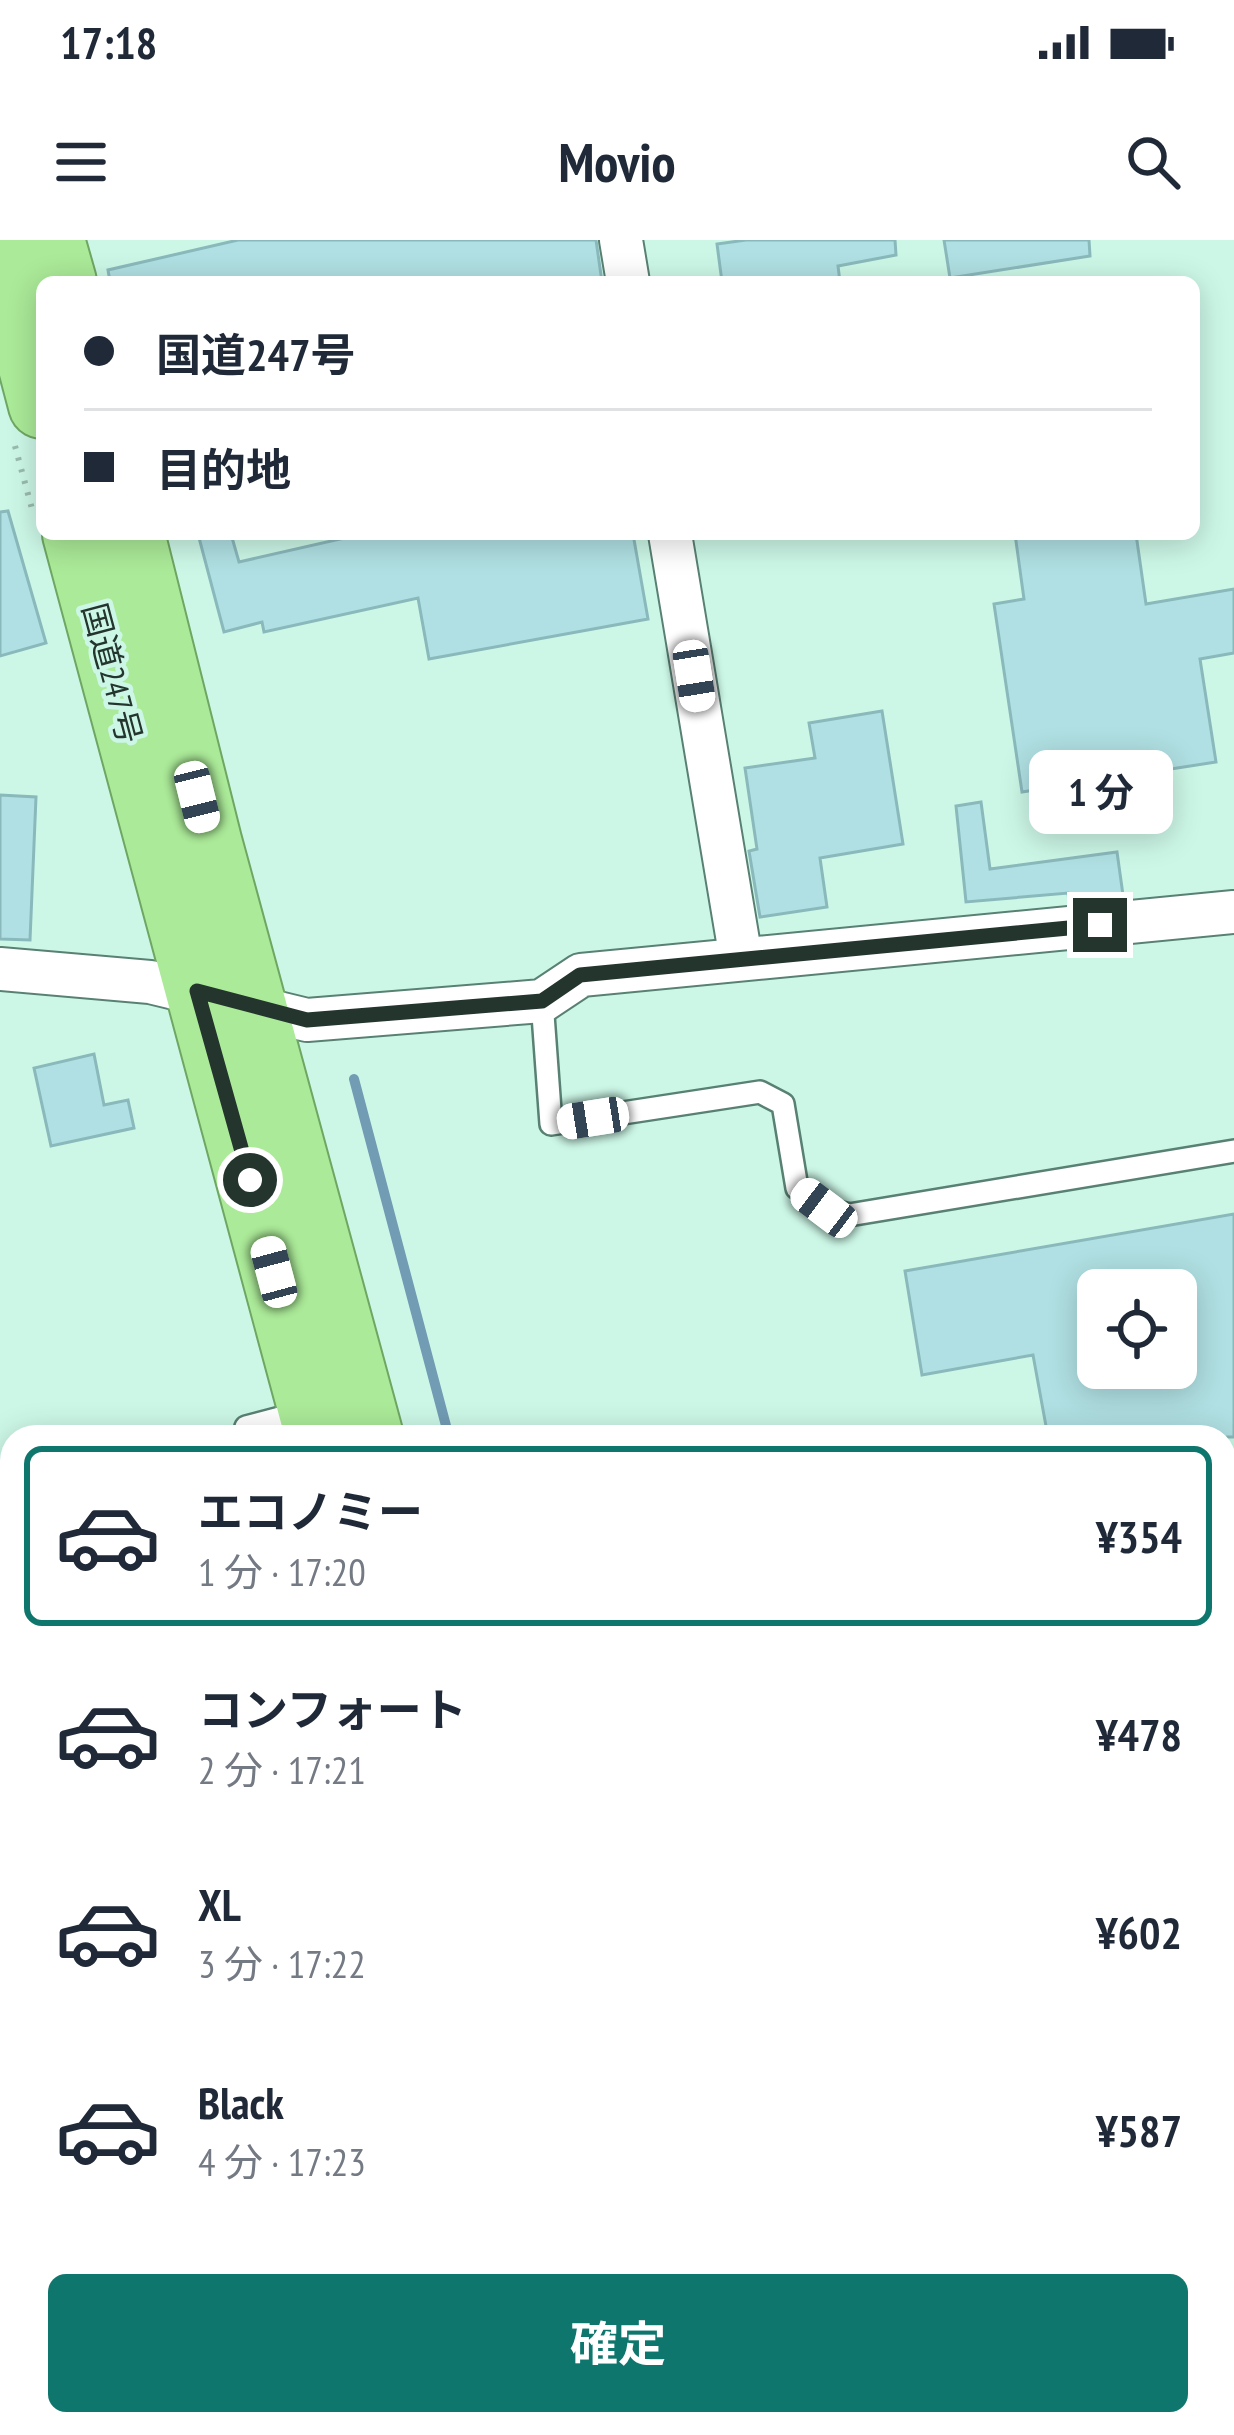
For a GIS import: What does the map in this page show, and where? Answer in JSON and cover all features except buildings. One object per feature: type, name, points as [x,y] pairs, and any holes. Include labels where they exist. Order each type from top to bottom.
[{"type":"highway","points":[[51,240],[61,276]]},
{"type":"highway","points":[[0,246],[36,382]]},
{"type":"highway","name":"国道247号","points":[[78,540],[366,1425]]},
{"type":"highway","name":"国道247号","points":[[132,540],[315,1423]]},
{"type":"street","points":[[621,240],[627,276]]},
{"type":"street","points":[[671,540],[741,959]]},
{"type":"street","points":[[0,969],[226,999],[307,1020],[542,1001],[580,975],[1234,912]]},
{"type":"lane","points":[[542,1001],[551,1124],[760,1092],[783,1104],[797,1188],[824,1208],[849,1215],[1234,1151]]},
{"type":"lane","points":[[280,1425],[315,1423]]},
{"type":"waterway","points":[[354,1079],[446,1425]]},
{"type":"route","points":[[250,1180],[197,991],[307,1020],[542,1001],[580,975],[1100,925]]}]
